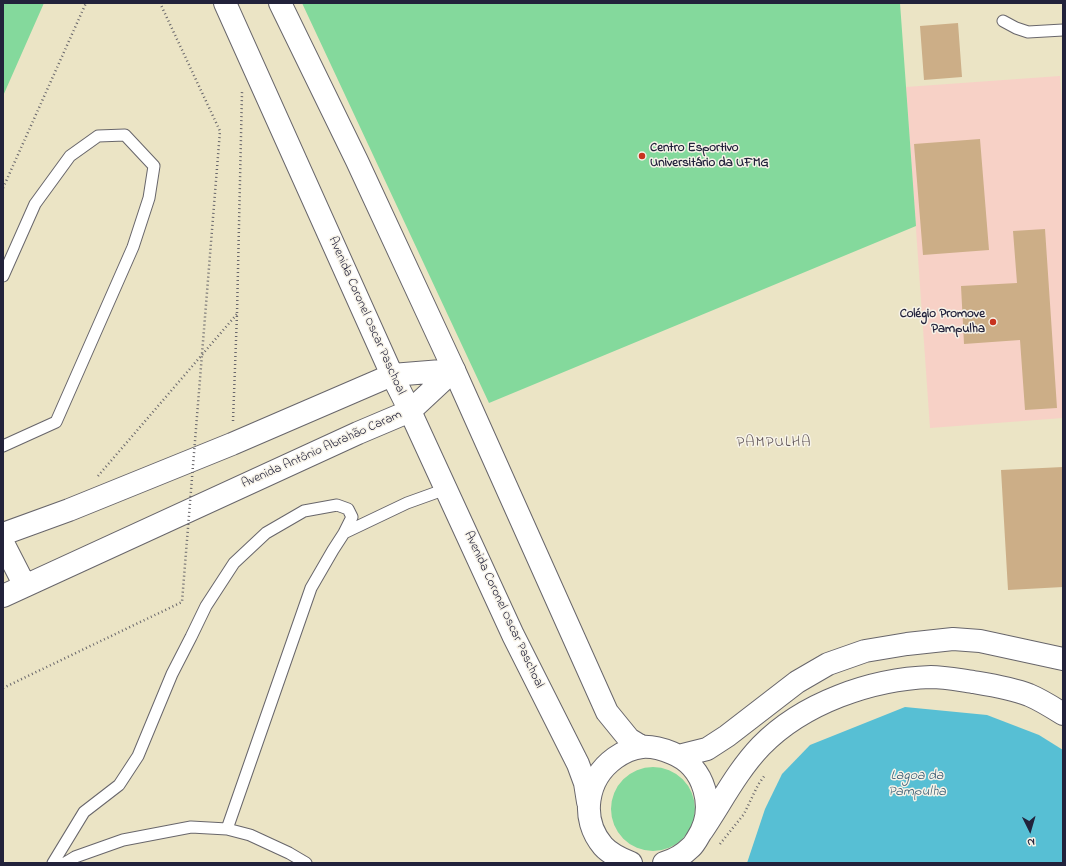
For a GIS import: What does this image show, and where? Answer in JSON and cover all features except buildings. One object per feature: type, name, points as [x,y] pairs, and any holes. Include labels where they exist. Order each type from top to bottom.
[{"type":"street","name":"Avenida Coronel Oscar Paschoal","points":[[225,3],[392,375],[513,635],[578,764],[585,783],[589,816],[593,830],[598,863]]},
{"type":"street","points":[[280,3],[357,161],[454,370],[607,712],[629,739],[642,747]]},
{"type":"street","points":[[3,534],[69,510],[232,444],[392,375],[454,370]]},
{"type":"street","name":"Avenida Antônio Abrahão Caram","points":[[3,596],[358,433],[410,411],[454,370]]},
{"type":"street","points":[[3,543],[25,586]]},
{"type":"street","points":[[679,756],[707,749],[727,736],[797,682],[828,664],[865,651],[907,644],[953,639],[980,641],[1063,659]]},
{"type":"street","points":[[664,863],[675,859],[693,847],[744,767],[761,746],[783,726],[806,712],[864,687],[899,679],[932,677],[980,683],[1006,688],[1028,695],[1063,714]]},
{"type":"street","points":[[588,802],[594,782],[605,765],[622,753],[642,747],[661,748],[679,756],[692,767],[702,781],[707,797],[707,814],[693,847]]},
{"type":"street","points":[[593,830],[603,846],[619,858],[631,863]]},
{"type":"lane","points":[[1003,22],[1028,32],[1063,30]]},
{"type":"lane","points":[[3,276],[35,204],[70,156],[98,136],[125,135],[154,166],[149,198],[133,247],[56,422],[3,446]]},
{"type":"lane","points":[[344,533],[407,503],[446,490]]},
{"type":"lane","points":[[53,863],[84,812],[119,785],[138,756],[172,674],[206,606],[234,563],[266,533],[304,511],[338,505],[348,509],[352,517],[311,588],[227,829]]},
{"type":"lane","points":[[65,863],[75,857],[123,840],[191,827],[227,829],[250,835],[289,853],[306,863]]},
{"type":"path","points":[[3,188],[86,3]]},
{"type":"path","points":[[3,688],[182,602],[220,131],[160,3]]},
{"type":"path","points":[[232,444],[237,314],[242,91]]},
{"type":"path","points":[[95,480],[237,314]]},
{"type":"path","points":[[719,845],[744,814],[758,786],[769,770]]},
{"type":"shaded area","name":"Colégio Promove Pampulha","points":[[1060,76],[1063,114],[1063,418],[930,428],[906,87]]},
{"type":"green space","points":[[3,3],[44,3],[3,96]]},
{"type":"green space","name":"Centro Esportivo Universitário da UFMG","points":[[302,3],[900,3],[916,226],[489,403]]},
{"type":"green space","points":[[645,767],[661,767],[677,774],[688,785],[695,801],[695,817],[692,825],[683,839],[677,844],[661,851],[645,851],[629,844],[618,833],[611,817],[611,801],[618,785],[629,774]]},
{"type":"water","name":"Lagoa da Pampulha","points":[[905,707],[987,715],[1039,735],[1063,750],[1063,863],[747,863],[765,809],[782,774],[810,745]]},
{"type":"place","name":"Centro Esportivo Universitário da UFMG","points":[[642,156]]},
{"type":"place","name":"Colégio Promove Pampulha","points":[[993,322]]},
{"type":"district","name":"PAMPULHA","points":[[774,444]]}]
